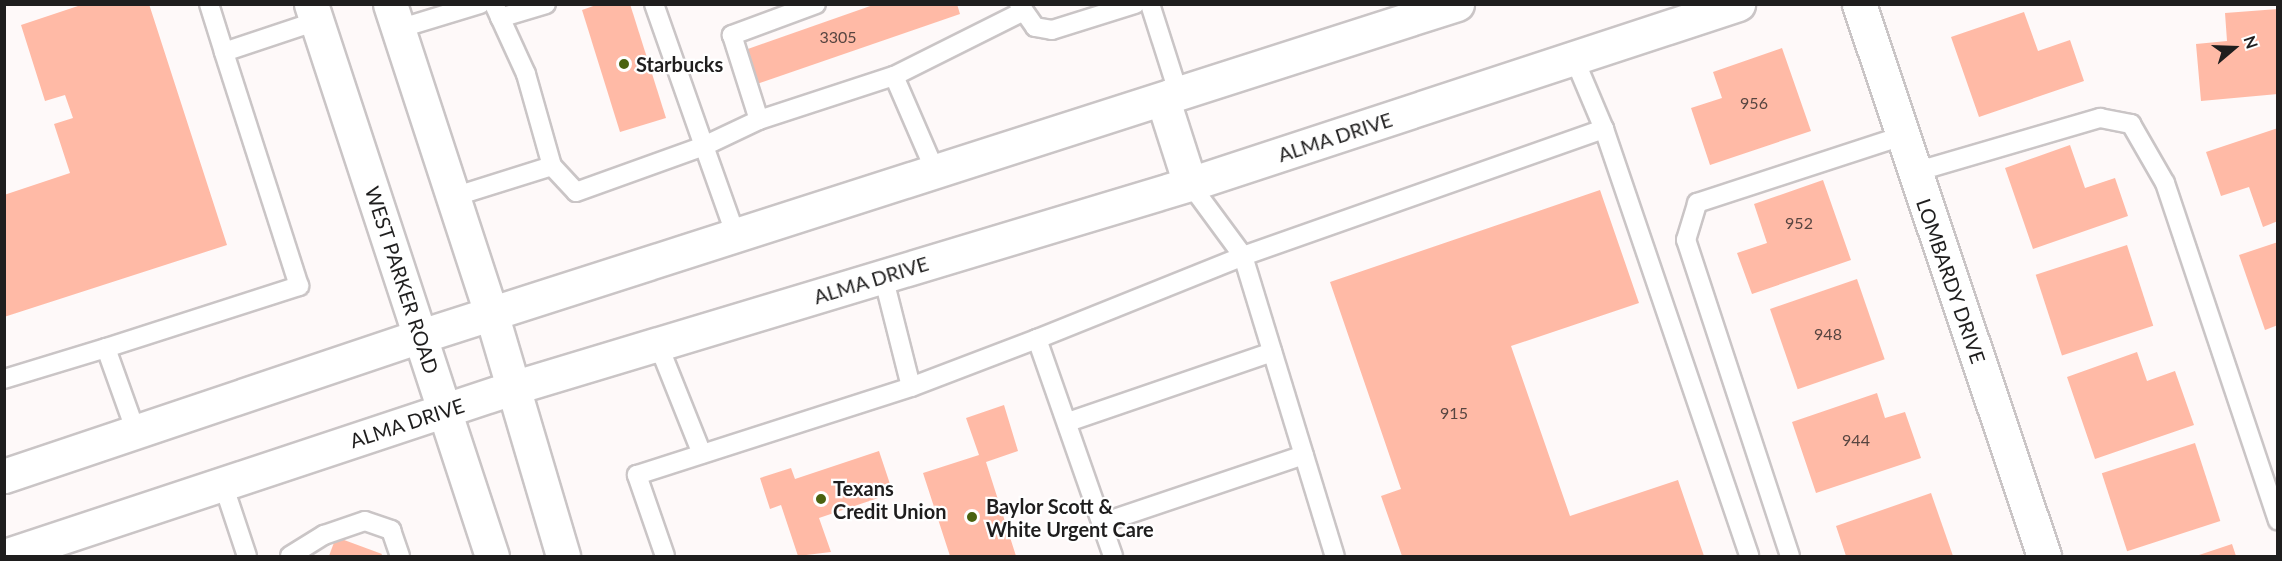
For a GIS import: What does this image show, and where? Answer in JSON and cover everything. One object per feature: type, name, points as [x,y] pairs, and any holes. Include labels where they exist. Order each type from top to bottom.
[{"type":"main road","points":[[4,476],[421,336],[492,316],[1457,4]]},
{"type":"main road","name":"ALMA DRIVE","points":[[4,556],[512,388],[1190,184],[1738,4]]},
{"type":"main road","name":"LOMBARDY DRIVE","points":[[1859,4],[2044,556]]},
{"type":"main road","name":"WEST PARKER ROAD","points":[[314,13],[492,556]]},
{"type":"main road","points":[[394,17],[492,316],[563,556]]},
{"type":"main road","points":[[1171,97],[1190,184]]},
{"type":"lane","points":[[4,379],[299,286],[209,4]]},
{"type":"lane","points":[[394,17],[480,4]]},
{"type":"lane","points":[[546,4],[497,11],[526,74],[552,166],[576,192],[704,146],[759,120],[894,76],[1021,8],[1035,27],[1052,30],[1135,4]]},
{"type":"lane","points":[[654,4],[736,236]]},
{"type":"lane","points":[[759,120],[732,35],[816,4]]},
{"type":"lane","points":[[1150,4],[1171,97]]},
{"type":"lane","points":[[224,52],[314,13]]},
{"type":"lane","points":[[1575,58],[1604,129],[1749,556]]},
{"type":"lane","points":[[894,76],[936,173]]},
{"type":"lane","points":[[1915,172],[2100,118],[2131,124],[2165,183],[2277,521]]},
{"type":"lane","points":[[665,556],[637,475],[912,387],[1242,256],[1604,129]]},
{"type":"lane","points":[[1790,556],[1686,240],[1697,203],[1902,136]]},
{"type":"lane","points":[[453,196],[552,166]]},
{"type":"lane","points":[[1190,184],[1242,256],[1335,556]]},
{"type":"lane","points":[[883,276],[912,387]]},
{"type":"lane","points":[[1036,339],[1068,422],[1113,556]]},
{"type":"lane","points":[[658,344],[702,454]]},
{"type":"lane","points":[[106,348],[136,432]]},
{"type":"lane","points":[[1068,422],[1272,352]]},
{"type":"lane","points":[[1102,523],[1304,455]]},
{"type":"lane","points":[[223,484],[247,556]]},
{"type":"lane","points":[[290,556],[324,535],[365,522],[391,530],[400,556]]},
{"type":"building","points":[[84,4],[149,4],[227,245],[4,317],[4,195],[70,173],[54,124],[73,118],[65,95],[45,101],[21,25]]},
{"type":"building","name":"Starbucks","points":[[599,4],[630,4],[666,118],[620,132],[582,10]]},
{"type":"building","points":[[876,4],[957,4],[960,14],[757,84],[745,50]]},
{"type":"building","points":[[2278,9],[2278,94],[2201,101],[2196,44],[2227,41],[2225,13]]},
{"type":"building","points":[[2024,12],[2038,51],[2070,40],[2084,81],[1979,117],[1951,37]]},
{"type":"building","points":[[1782,48],[1811,131],[1710,165],[1691,108],[1722,98],[1713,72]]},
{"type":"building","points":[[2278,128],[2278,221],[2263,227],[2249,187],[2221,196],[2206,152]]},
{"type":"building","points":[[2070,145],[2085,188],[2115,178],[2128,216],[2033,249],[2005,168]]},
{"type":"building","points":[[1823,180],[1851,260],[1752,294],[1737,253],[1767,243],[1754,204]]},
{"type":"building","points":[[1600,190],[1639,303],[1511,346],[1570,516],[1678,480],[1704,556],[1402,556],[1381,496],[1401,489],[1330,282]]},
{"type":"building","points":[[2278,242],[2278,325],[2265,330],[2239,255]]},
{"type":"building","points":[[2127,245],[2153,326],[2062,356],[2036,275]]},
{"type":"building","points":[[1857,279],[1885,359],[1798,389],[1770,309]]},
{"type":"building","points":[[2137,352],[2147,381],[2175,371],[2194,425],[2095,459],[2067,377]]},
{"type":"building","points":[[1877,393],[1885,418],[1905,412],[1921,458],[1816,493],[1792,422]]},
{"type":"building","points":[[1004,405],[1018,451],[986,462],[1016,556],[950,556],[923,473],[979,455],[966,418]]},
{"type":"building","points":[[2195,443],[2220,521],[2127,551],[2102,473]]},
{"type":"building","name":"Texans Credit Union","points":[[879,451],[893,493],[819,518],[831,552],[798,556],[781,505],[770,509],[760,478],[791,468],[795,479]]},
{"type":"building","points":[[1931,493],[1953,556],[1846,556],[1836,526]]},
{"type":"building","points":[[336,537],[382,554],[381,556],[329,556]]},
{"type":"building","points":[[2232,544],[2236,556],[2196,556]]},
{"type":"place","name":"Starbucks","points":[[624,64]]},
{"type":"place","name":"Texans Credit Union","points":[[821,499]]},
{"type":"place","name":"Baylor Scott & White Urgent Care","points":[[972,517]]}]
